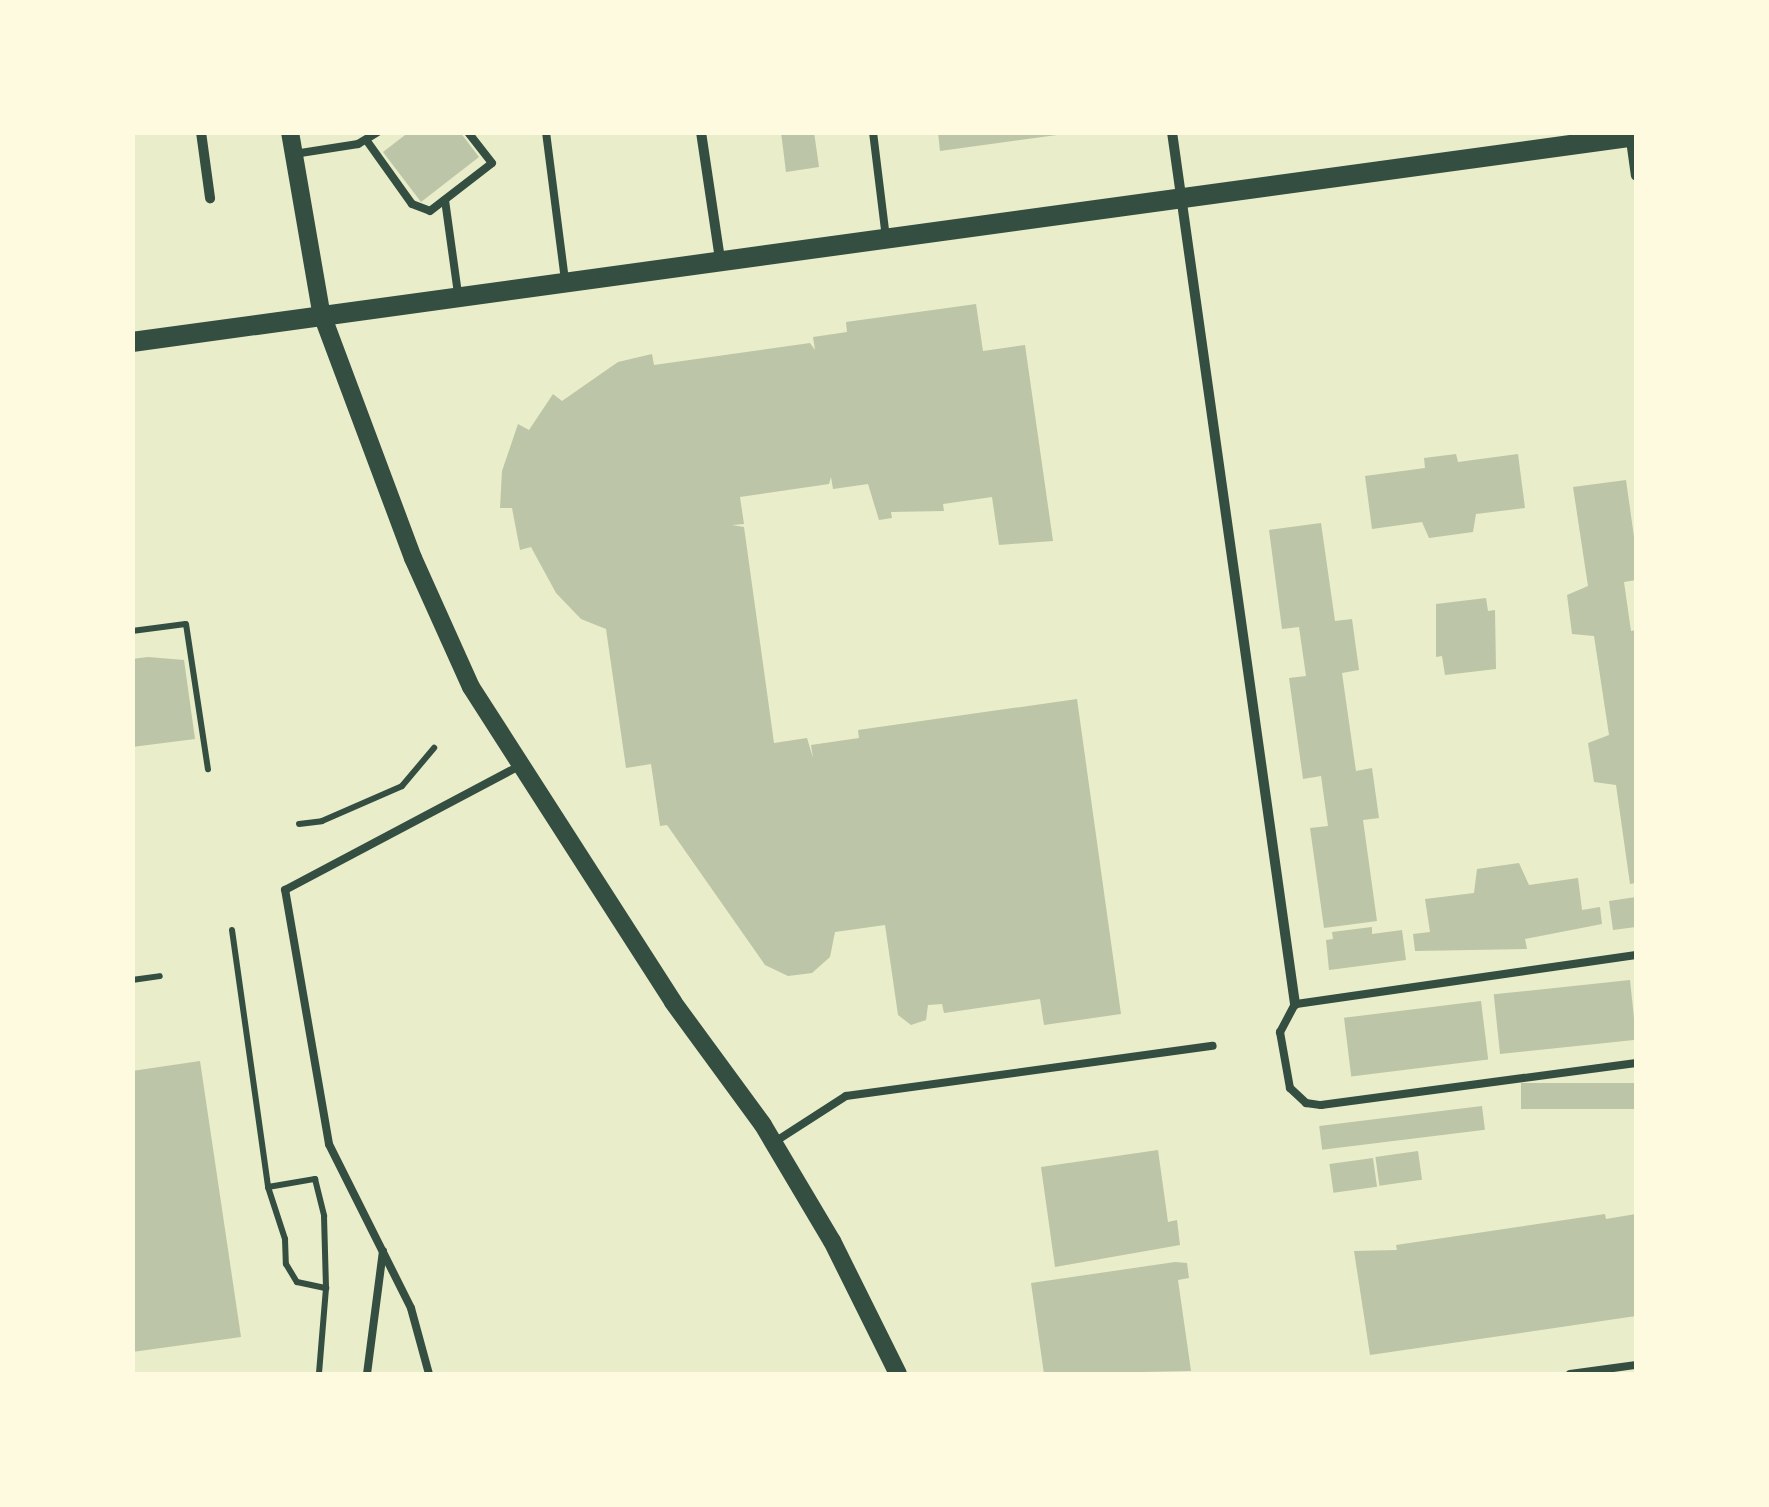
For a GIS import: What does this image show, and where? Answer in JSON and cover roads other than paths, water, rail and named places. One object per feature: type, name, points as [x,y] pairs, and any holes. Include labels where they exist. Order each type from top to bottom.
[{"type":"main road","points":[[132,342],[321,312],[1632,135]]},
{"type":"street","points":[[201,132],[210,198]]},
{"type":"street","points":[[290,132],[321,312],[413,558],[471,687],[518,768],[773,1143],[898,1374]]},
{"type":"street","points":[[701,132],[720,259]]},
{"type":"street","points":[[1172,132],[1295,1004]]},
{"type":"street","points":[[1632,135],[1636,176]]},
{"type":"lane","points":[[294,154],[367,141],[378,132]]},
{"type":"lane","points":[[367,141],[412,204],[430,211],[492,163],[468,132]]},
{"type":"lane","points":[[546,132],[566,280]]},
{"type":"lane","points":[[873,132],[886,238]]},
{"type":"lane","points":[[452,178],[460,188]]},
{"type":"lane","points":[[445,200],[458,294]]},
{"type":"lane","points":[[429,1374],[412,1308],[329,1144],[285,890],[518,768]]},
{"type":"lane","points":[[1636,954],[1295,1004],[1280,1032],[1290,1088],[1306,1103],[1636,1063]]},
{"type":"lane","points":[[773,1143],[846,1096],[1213,1046]]},
{"type":"lane","points":[[368,1374],[383,1251]]},
{"type":"lane","points":[[1570,1374],[1636,1365]]}]
